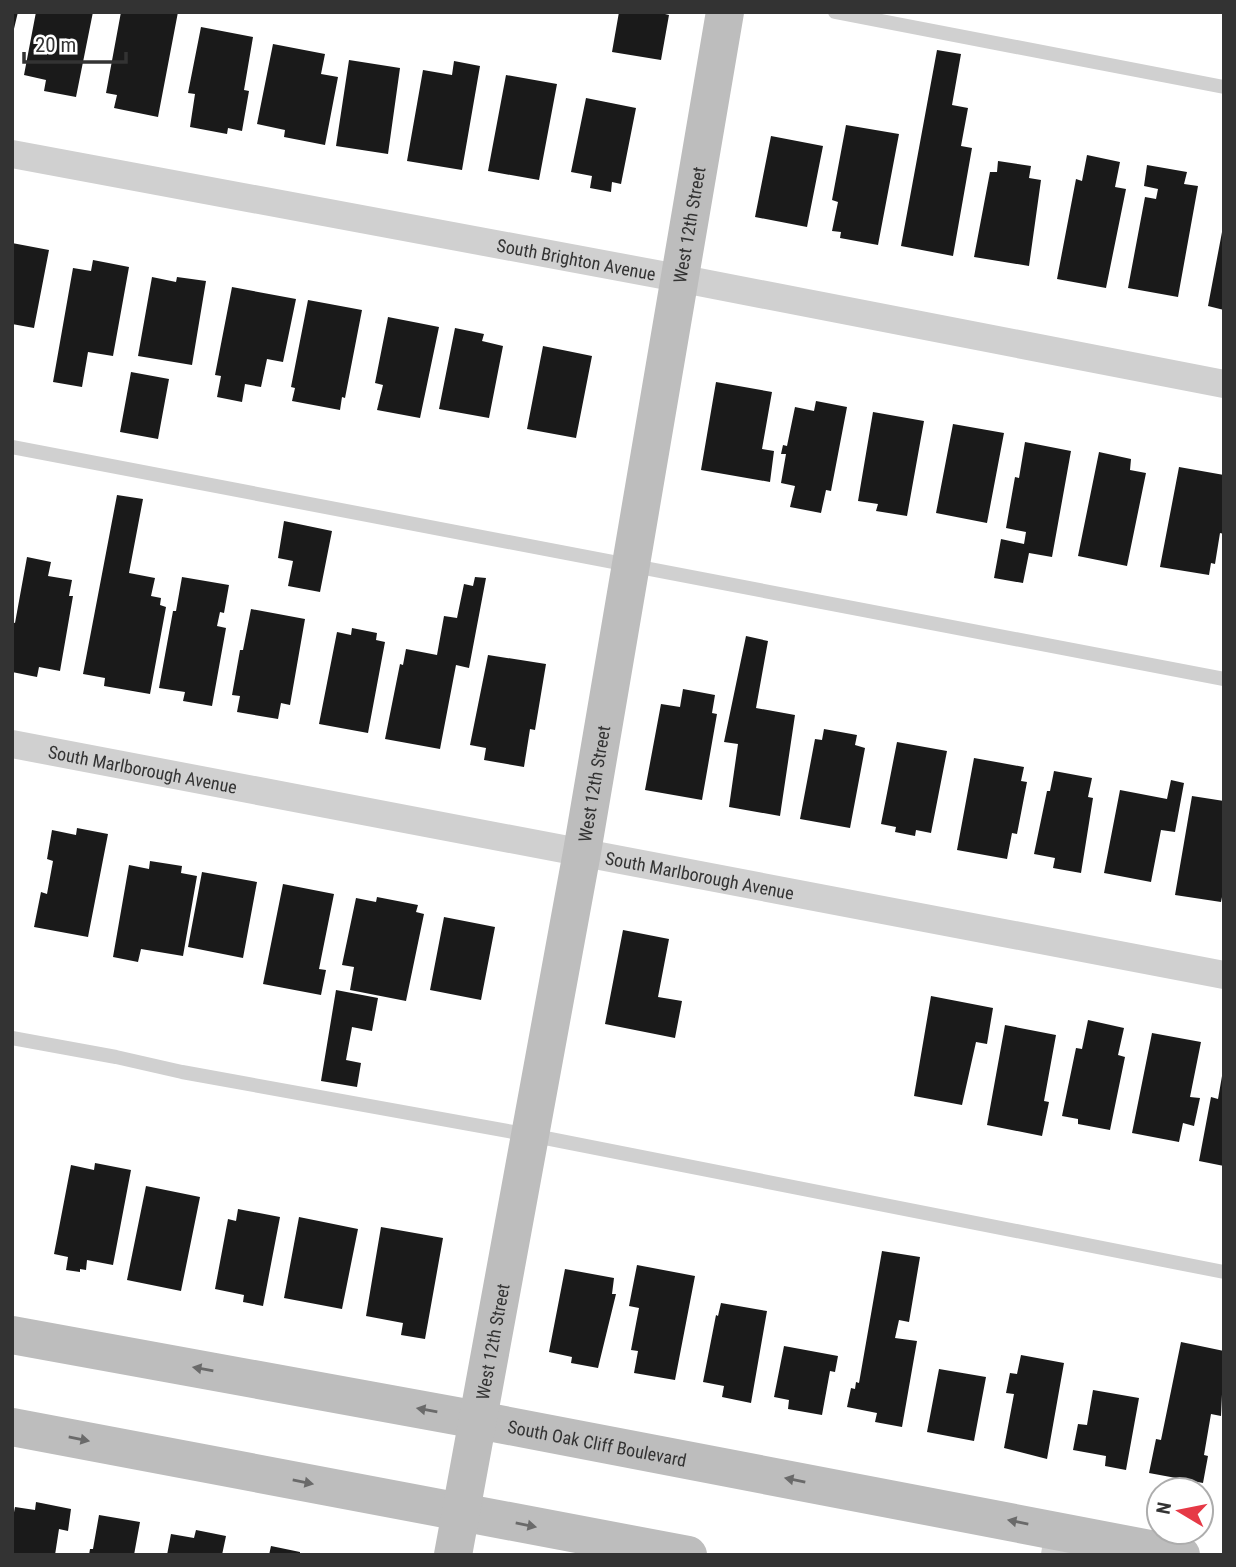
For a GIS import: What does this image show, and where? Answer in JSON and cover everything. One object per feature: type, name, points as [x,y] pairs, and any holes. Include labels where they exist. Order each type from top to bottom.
[{"type":"street","name":"West 12th Street","points":[[453,1555],[582,852],[725,12]]},
{"type":"street","name":"South Brighton Avenue","points":[[12,154],[678,278],[1224,384]]},
{"type":"street","name":"South Marlborough Avenue","points":[[12,744],[1224,975]]},
{"type":"street","name":"South Oak Cliff Boulevard","points":[[12,1335],[478,1419],[1057,1542],[1181,1555]]},
{"type":"street","points":[[12,1427],[688,1555]]},
{"type":"lane","points":[[835,12],[1224,87]]},
{"type":"lane","points":[[12,447],[1224,679]]},
{"type":"lane","points":[[12,1038],[182,1072],[530,1135],[1224,1272]]},
{"type":"building","points":[[12,12],[18,12],[13,33],[12,33]]},
{"type":"building","points":[[36,12],[93,12],[76,97],[44,91],[46,80],[24,75]]},
{"type":"building","points":[[121,12],[178,12],[158,117],[114,108],[117,95],[106,93]]},
{"type":"building","points":[[619,12],[665,12],[669,15],[661,60],[612,52]]},
{"type":"building","points":[[201,27],[253,37],[244,90],[249,91],[242,131],[228,128],[227,134],[190,127],[195,94],[188,93]]},
{"type":"building","points":[[273,44],[325,54],[321,74],[338,77],[325,145],[284,137],[285,130],[257,124]]},
{"type":"building","points":[[937,50],[961,54],[952,105],[968,108],[961,146],[972,148],[953,256],[901,246]]},
{"type":"building","points":[[349,60],[400,68],[388,154],[336,146]]},
{"type":"building","points":[[454,61],[480,66],[462,170],[407,161],[423,70],[452,75]]},
{"type":"building","points":[[506,75],[557,84],[539,180],[488,171]]},
{"type":"building","points":[[586,98],[636,108],[621,184],[612,182],[611,192],[590,188],[592,176],[571,172]]},
{"type":"building","points":[[846,125],[899,134],[878,245],[840,238],[841,232],[832,231],[838,202],[832,200]]},
{"type":"building","points":[[771,136],[823,146],[807,227],[755,217]]},
{"type":"building","points":[[1087,155],[1120,162],[1115,187],[1126,189],[1106,288],[1057,279],[1076,179],[1082,181]]},
{"type":"building","points":[[998,161],[1031,166],[1029,178],[1041,180],[1029,266],[974,257],[990,172],[997,172]]},
{"type":"building","points":[[1147,165],[1187,172],[1184,184],[1198,186],[1178,297],[1128,288],[1145,197],[1156,199],[1158,189],[1144,186]]},
{"type":"building","points":[[1224,232],[1224,310],[1208,306]]},
{"type":"building","points":[[12,243],[49,250],[34,328],[12,324]]},
{"type":"building","points":[[93,260],[129,267],[113,356],[88,352],[82,387],[53,382],[73,268],[91,271]]},
{"type":"building","points":[[152,277],[176,282],[177,277],[206,281],[192,365],[138,356]]},
{"type":"building","points":[[232,287],[296,299],[283,362],[267,359],[261,387],[245,384],[242,402],[217,397],[221,376],[215,375]]},
{"type":"building","points":[[308,300],[362,310],[345,398],[342,397],[340,410],[292,401],[295,388],[291,387]]},
{"type":"building","points":[[388,317],[439,327],[420,418],[377,410],[383,385],[375,383]]},
{"type":"building","points":[[455,328],[484,334],[482,341],[503,346],[489,418],[439,409]]},
{"type":"building","points":[[543,346],[592,356],[576,438],[527,429]]},
{"type":"building","points":[[131,372],[169,379],[158,439],[120,432]]},
{"type":"building","points":[[716,382],[772,392],[762,449],[774,451],[770,482],[701,470]]},
{"type":"building","points":[[816,401],[847,407],[831,491],[826,490],[821,513],[790,507],[795,486],[781,483],[786,454],[781,454],[783,445],[787,446],[795,407],[814,411]]},
{"type":"building","points":[[873,412],[924,421],[907,516],[876,511],[878,504],[858,501]]},
{"type":"building","points":[[953,424],[1004,433],[987,523],[936,513]]},
{"type":"building","points":[[1025,442],[1071,451],[1052,557],[1029,553],[1023,583],[994,578],[1001,539],[1024,544],[1026,532],[1006,528],[1015,477],[1019,478]]},
{"type":"building","points":[[1099,452],[1131,459],[1130,470],[1146,473],[1127,566],[1078,556]]},
{"type":"building","points":[[1179,467],[1224,475],[1224,534],[1220,533],[1215,564],[1211,563],[1209,575],[1160,567]]},
{"type":"building","points":[[117,495],[143,499],[129,573],[155,578],[151,596],[161,598],[160,605],[166,607],[150,694],[104,686],[105,678],[83,674]]},
{"type":"building","points":[[284,521],[332,531],[320,592],[288,586],[293,561],[278,558]]},
{"type":"building","points":[[27,557],[51,562],[48,576],[72,580],[69,596],[73,596],[60,671],[39,667],[37,677],[12,672],[12,622],[15,623]]},
{"type":"building","points":[[182,577],[229,585],[224,613],[220,612],[217,626],[226,628],[212,706],[183,701],[185,692],[159,688]]},
{"type":"building","points":[[475,577],[486,578],[469,668],[456,665],[440,749],[385,739],[400,664],[403,665],[406,649],[437,655],[444,616],[457,618],[464,584],[473,586]]},
{"type":"building","points":[[251,609],[305,619],[290,705],[281,703],[278,719],[237,712],[240,696],[232,695]]},
{"type":"building","points":[[352,628],[377,633],[376,640],[385,642],[368,733],[319,724],[337,632],[351,635]]},
{"type":"building","points":[[746,636],[768,641],[756,708],[795,715],[780,816],[729,807],[738,744],[724,742]]},
{"type":"building","points":[[488,655],[546,664],[535,730],[530,729],[524,767],[484,760],[486,748],[470,745]]},
{"type":"building","points":[[683,689],[715,695],[712,713],[717,714],[702,800],[645,790],[661,704],[680,707]]},
{"type":"building","points":[[824,729],[857,735],[855,745],[865,748],[850,828],[800,819],[815,739],[822,740]]},
{"type":"building","points":[[897,742],[947,751],[931,833],[916,830],[915,836],[895,832],[896,827],[881,824]]},
{"type":"building","points":[[974,758],[1024,767],[1021,781],[1027,782],[1017,834],[1012,833],[1007,859],[957,850]]},
{"type":"building","points":[[1054,771],[1092,778],[1088,797],[1093,798],[1081,873],[1053,868],[1055,858],[1034,854],[1047,791],[1050,791]]},
{"type":"building","points":[[1171,780],[1184,783],[1175,832],[1161,830],[1151,882],[1104,873],[1120,790],[1167,799]]},
{"type":"building","points":[[1192,796],[1224,801],[1224,887],[1221,902],[1175,895]]},
{"type":"building","points":[[77,828],[108,834],[88,937],[34,927],[41,892],[47,894],[53,861],[47,859],[52,830],[76,835]]},
{"type":"building","points":[[150,861],[182,866],[181,873],[197,876],[183,956],[141,949],[138,962],[113,957],[129,865],[149,869]]},
{"type":"building","points":[[202,872],[257,882],[243,958],[188,947]]},
{"type":"building","points":[[283,884],[334,894],[319,969],[326,970],[321,995],[263,984]]},
{"type":"building","points":[[377,897],[418,905],[416,912],[424,914],[406,1001],[350,990],[354,967],[342,965],[356,898],[376,902]]},
{"type":"building","points":[[444,917],[495,927],[481,1000],[430,990]]},
{"type":"building","points":[[623,930],[669,939],[658,997],[682,1001],[675,1038],[605,1024]]},
{"type":"building","points":[[336,990],[378,998],[372,1031],[352,1027],[346,1060],[361,1063],[357,1087],[321,1081]]},
{"type":"building","points":[[931,996],[993,1008],[987,1044],[976,1042],[962,1105],[914,1096]]},
{"type":"building","points":[[1088,1020],[1124,1028],[1118,1055],[1125,1057],[1110,1130],[1078,1124],[1078,1119],[1062,1116],[1076,1048],[1082,1049]]},
{"type":"building","points":[[1005,1025],[1056,1035],[1044,1101],[1049,1102],[1042,1136],[987,1125]]},
{"type":"building","points":[[1152,1033],[1201,1042],[1190,1097],[1200,1098],[1194,1126],[1183,1123],[1179,1142],[1132,1133]]},
{"type":"building","points":[[1222,1076],[1224,1166],[1199,1161],[1211,1097],[1218,1099]]},
{"type":"building","points":[[95,1163],[131,1170],[113,1265],[87,1260],[86,1270],[66,1270],[68,1257],[54,1254],[71,1165],[94,1170]]},
{"type":"building","points":[[146,1186],[200,1197],[181,1291],[127,1280]]},
{"type":"building","points":[[238,1209],[280,1217],[263,1306],[243,1302],[244,1295],[215,1289],[228,1219],[236,1221]]},
{"type":"building","points":[[299,1217],[358,1229],[342,1309],[284,1298]]},
{"type":"building","points":[[381,1227],[443,1238],[425,1339],[401,1335],[403,1323],[366,1316]]},
{"type":"building","points":[[882,1251],[920,1257],[909,1322],[899,1320],[895,1338],[917,1341],[902,1427],[875,1422],[877,1413],[847,1407],[851,1388],[855,1389],[856,1382],[859,1383]]},
{"type":"building","points":[[637,1265],[695,1276],[675,1380],[634,1373],[638,1351],[631,1350],[639,1308],[629,1306]]},
{"type":"building","points":[[565,1269],[614,1278],[612,1294],[616,1294],[598,1368],[571,1363],[572,1357],[549,1352]]},
{"type":"building","points":[[721,1303],[767,1311],[751,1403],[722,1397],[724,1386],[703,1382],[716,1315],[718,1316]]},
{"type":"building","points":[[1181,1342],[1224,1351],[1221,1416],[1211,1414],[1204,1455],[1208,1456],[1204,1476],[1165,1476],[1149,1473],[1156,1439],[1161,1440]]},
{"type":"building","points":[[784,1346],[838,1356],[835,1372],[830,1371],[822,1415],[788,1409],[789,1400],[774,1397]]},
{"type":"building","points":[[1021,1355],[1064,1363],[1047,1459],[1004,1448],[1014,1394],[1006,1393],[1010,1373],[1017,1374]]},
{"type":"building","points":[[939,1369],[986,1377],[974,1441],[927,1432]]},
{"type":"building","points":[[1093,1390],[1139,1398],[1126,1470],[1105,1466],[1106,1456],[1073,1450],[1078,1424],[1087,1425]]},
{"type":"building","points":[[36,1502],[71,1509],[68,1531],[59,1529],[55,1555],[12,1555],[15,1507],[35,1510]]},
{"type":"building","points":[[99,1515],[140,1522],[134,1555],[89,1555],[90,1549],[93,1549]]},
{"type":"building","points":[[196,1530],[226,1536],[222,1555],[167,1555],[171,1534],[194,1538]]},
{"type":"building","points":[[271,1546],[300,1552],[300,1555],[269,1555]]}]
